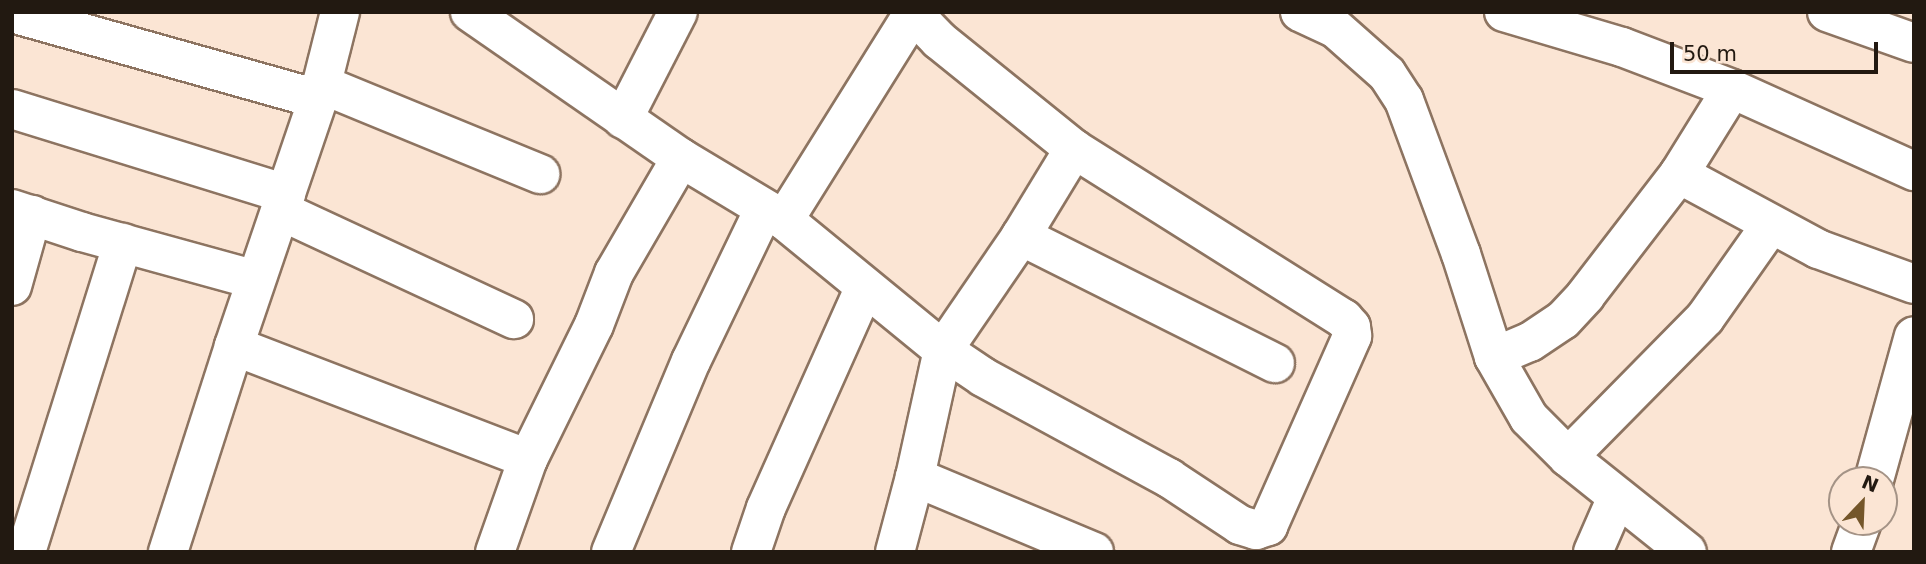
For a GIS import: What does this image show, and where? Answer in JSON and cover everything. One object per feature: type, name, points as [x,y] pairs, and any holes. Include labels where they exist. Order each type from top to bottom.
[{"type":"street","points":[[168,552],[234,346],[321,92],[340,12]]},
{"type":"street","points":[[470,12],[681,158],[774,215],[943,350],[983,377],[1169,478],[1236,539],[1268,526],[1352,336],[1351,327],[1343,319],[1074,149],[939,40],[914,13],[774,215],[691,362],[611,552]]},
{"type":"street","points":[[623,119],[678,12]]},
{"type":"street","points":[[1300,12],[1337,20],[1387,74],[1404,100],[1456,241],[1494,357],[1529,418],[1568,457],[1687,552]]},
{"type":"street","points":[[1504,12],[1574,22],[1914,171]]},
{"type":"street","points":[[1827,12],[1914,43]]},
{"type":"street","points":[[12,13],[321,92],[540,174]]},
{"type":"street","points":[[1494,357],[1530,342],[1563,320],[1585,296],[1679,174],[1732,89]]},
{"type":"street","points":[[12,109],[283,203],[514,319]]},
{"type":"street","points":[[895,552],[915,477],[943,350],[1021,236],[1074,149]]},
{"type":"street","points":[[495,552],[528,459],[594,325],[614,273],[681,158]]},
{"type":"street","points":[[1679,174],[1818,250],[1914,284]]},
{"type":"street","points":[[12,286],[22,212],[256,280]]},
{"type":"street","points":[[1568,457],[1706,318],[1745,266],[1770,226]]},
{"type":"street","points":[[1021,236],[1275,363]]},
{"type":"street","points":[[26,552],[123,243]]},
{"type":"street","points":[[751,552],[766,508],[865,287]]},
{"type":"street","points":[[1878,466],[1914,336]]},
{"type":"street","points":[[234,346],[528,459]]},
{"type":"street","points":[[915,477],[1094,552]]},
{"type":"street","points":[[1593,552],[1617,497]]}]
